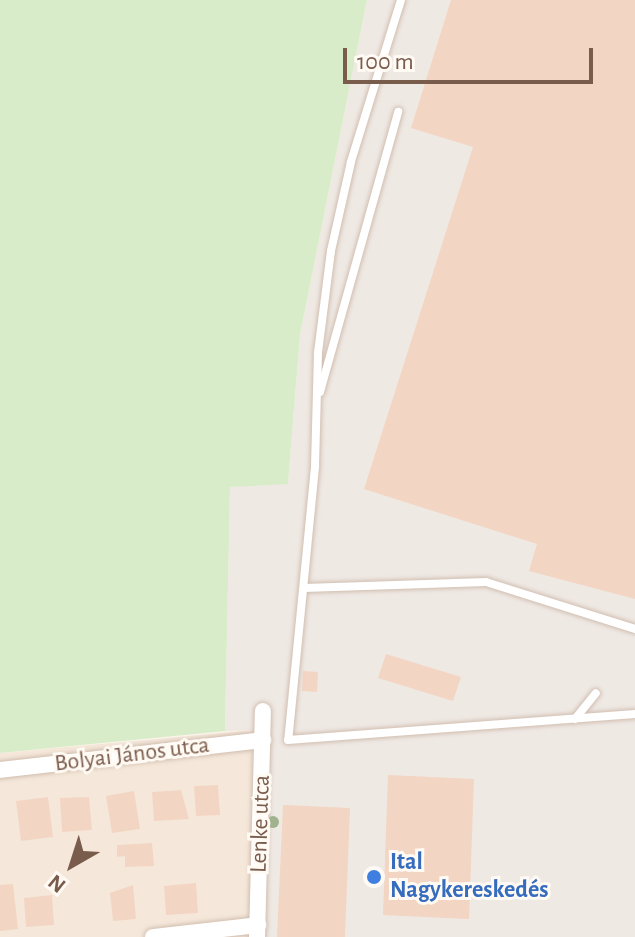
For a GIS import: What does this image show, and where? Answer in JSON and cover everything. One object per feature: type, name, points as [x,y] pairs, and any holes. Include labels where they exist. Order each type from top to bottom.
[{"type":"street","name":"Lenke utca","points":[[258,931],[263,711]]},
{"type":"street","name":"Bolyai János utca","points":[[0,770],[263,740]]},
{"type":"street","points":[[153,937],[258,931]]},
{"type":"lane","points":[[401,0],[351,162],[331,251],[315,409],[304,588],[288,740],[635,714]]},
{"type":"lane","points":[[315,409],[398,112]]},
{"type":"lane","points":[[304,588],[486,582],[635,629]]},
{"type":"lane","points":[[575,719],[596,693]]},
{"type":"shaded area","points":[[367,0],[635,0],[635,937],[264,937],[267,729],[225,731],[230,486],[288,483],[300,335]]},
{"type":"shaded area","points":[[267,729],[264,937],[0,937],[0,753]]},
{"type":"green space","points":[[0,0],[367,0],[300,335],[288,484],[230,487],[225,731],[0,753]]},
{"type":"building","points":[[451,0],[635,0],[635,599],[529,571],[537,544],[364,489],[473,147],[411,128]]},
{"type":"building","points":[[386,654],[461,677],[453,701],[378,678]]},
{"type":"building","points":[[303,671],[318,672],[317,692],[302,691]]},
{"type":"building","points":[[388,775],[474,779],[469,919],[383,915]]},
{"type":"building","points":[[218,785],[220,815],[196,816],[194,786]]},
{"type":"building","points":[[181,790],[189,819],[154,821],[152,792]]},
{"type":"building","points":[[134,791],[140,829],[112,833],[106,796]]},
{"type":"building","points":[[48,797],[53,837],[21,841],[16,801]]},
{"type":"building","points":[[89,797],[92,830],[62,832],[60,798]]},
{"type":"building","points":[[283,805],[350,808],[345,937],[277,937]]},
{"type":"building","points":[[152,843],[154,866],[125,867],[125,856],[117,857],[117,845]]},
{"type":"building","points":[[196,883],[198,913],[166,915],[164,886]]},
{"type":"building","points":[[13,884],[18,929],[0,931],[0,885]]},
{"type":"building","points":[[133,885],[136,919],[113,921],[110,893]]},
{"type":"building","points":[[52,895],[54,925],[26,927],[24,898]]},
{"type":"place","name":"Ital Nagykereskedés","points":[[374,877]]}]
